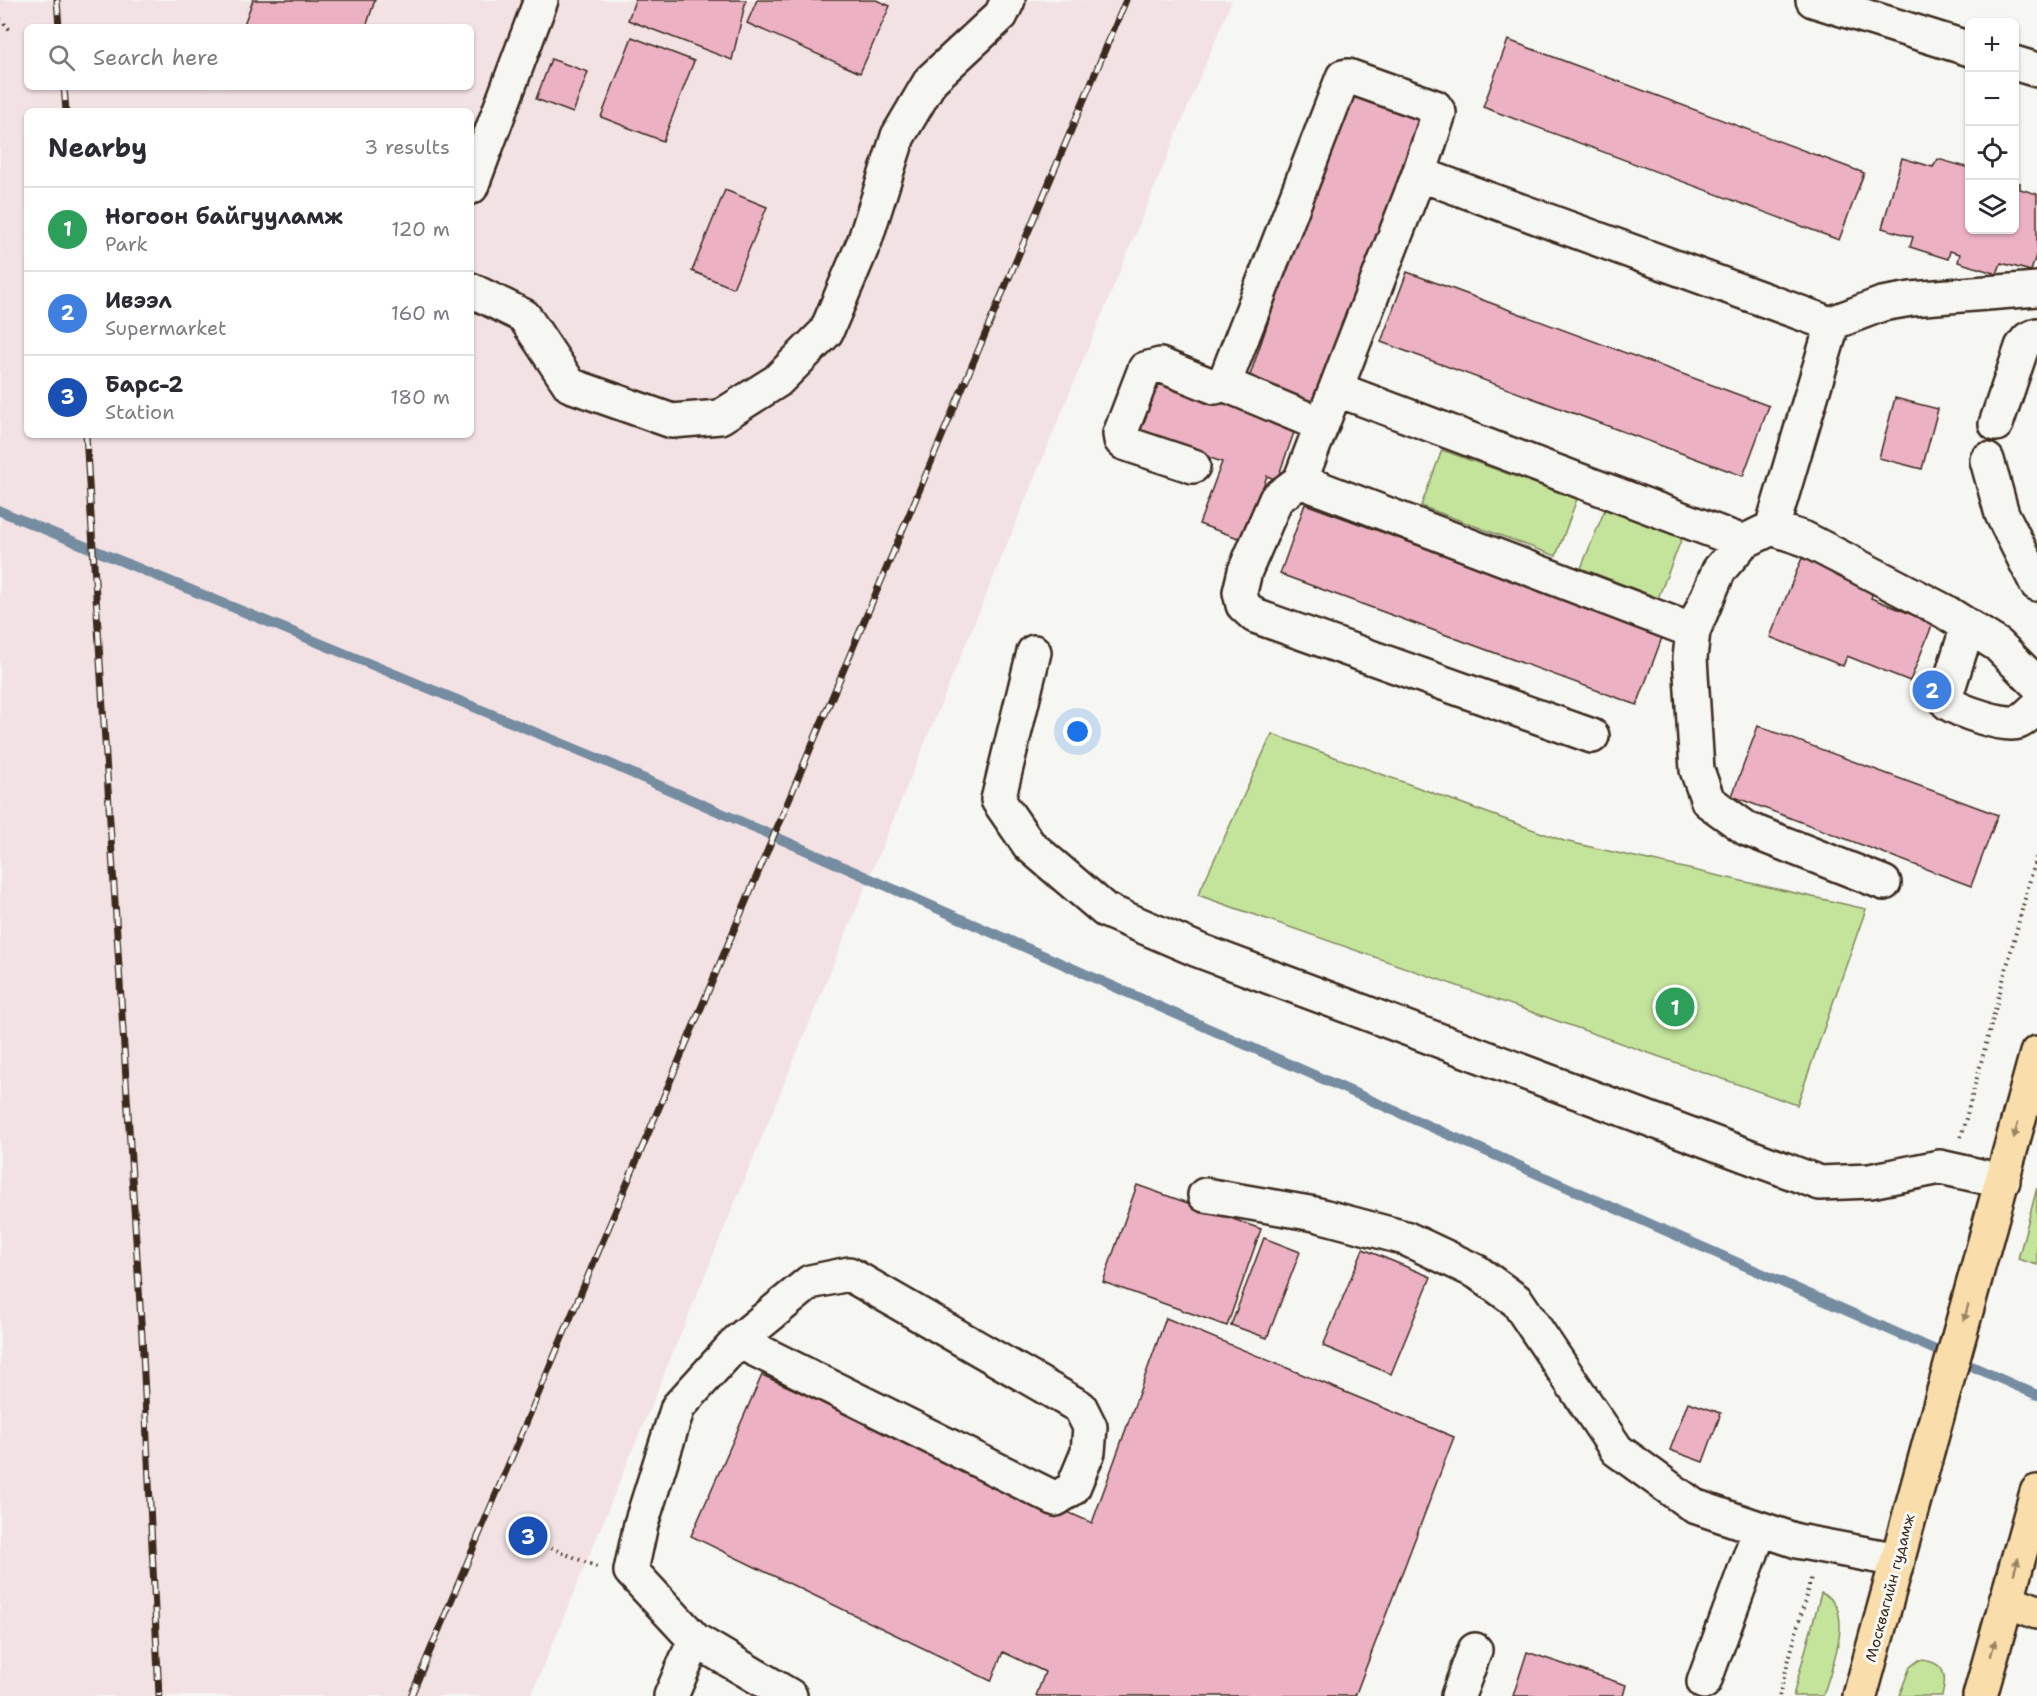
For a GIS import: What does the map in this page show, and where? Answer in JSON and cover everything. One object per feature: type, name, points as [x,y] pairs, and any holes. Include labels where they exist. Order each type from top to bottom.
[{"type":"main road","name":"Москвагийн гудамж","points":[[1860,1696],[2037,1053]]},
{"type":"main road","points":[[1980,1696],[2037,1492]]},
{"type":"main road","points":[[2006,1600],[2037,1612]]},
{"type":"street","points":[[474,179],[541,0]]},
{"type":"street","points":[[474,291],[524,316],[570,385],[672,421],[720,417],[777,381],[826,332],[865,240],[898,136],[932,80],[1001,15],[1008,0]]},
{"type":"street","points":[[1813,0],[1965,47]]},
{"type":"street","points":[[2019,65],[2037,70]]},
{"type":"street","points":[[1224,384],[1342,77],[1348,76],[1438,109],[1419,174],[1300,481],[1276,499],[1245,571],[1240,592],[1243,605],[1255,616],[1592,736]]},
{"type":"street","points":[[1419,174],[1821,320],[1827,326],[1829,336],[1772,528]]},
{"type":"street","points":[[1827,326],[1882,304],[1911,299],[2037,289]]},
{"type":"street","points":[[1996,424],[2022,347],[2028,339],[2037,335]]},
{"type":"street","points":[[1193,466],[1124,443],[1120,434],[1145,369],[1160,366],[1215,387],[1224,384],[1322,425]]},
{"type":"street","points":[[1336,389],[1743,542]]},
{"type":"street","points":[[1988,460],[2002,514],[2037,584]]},
{"type":"street","points":[[1300,481],[1694,631]]},
{"type":"street","points":[[1884,883],[1747,828],[1708,801],[1698,770],[1690,658],[1694,631],[1719,570],[1743,542],[1772,528],[1805,539],[1968,626],[1998,645],[2037,684]]},
{"type":"street","points":[[1968,626],[1946,696],[1948,703],[1957,709],[2006,723],[2018,722],[2037,707]]},
{"type":"street","points":[[1034,652],[998,800],[1029,845],[1105,910],[1198,950],[1820,1183],[1870,1181],[1940,1167],[2002,1181]]},
{"type":"street","points":[[1205,1195],[1315,1214],[1405,1238],[1477,1272],[1517,1301],[1617,1450],[1694,1506],[1760,1529],[1820,1546],[1898,1560]]},
{"type":"street","points":[[738,1341],[1056,1499],[1073,1488],[1088,1452],[1090,1427],[1080,1407],[849,1274],[810,1282],[738,1341],[678,1407],[640,1524],[631,1571],[695,1640],[790,1696]]},
{"type":"street","points":[[1704,1682],[1760,1529]]},
{"type":"street","points":[[671,1696],[695,1640]]},
{"type":"street","points":[[1458,1696],[1475,1650]]},
{"type":"path","points":[[0,19],[10,30]]},
{"type":"path","points":[[1953,1170],[2037,854]]},
{"type":"path","points":[[1779,1696],[1820,1546]]},
{"type":"path","points":[[551,1548],[621,1577],[631,1571]]},
{"type":"shaded area","points":[[0,0],[1232,0],[531,1696],[0,1696]]},
{"type":"green space","points":[[1442,450],[1577,499],[1556,556],[1421,506]]},
{"type":"green space","points":[[1606,507],[1682,538],[1658,598],[1581,568]]},
{"type":"green space","points":[[1272,734],[1564,841],[1866,909],[1797,1105],[1198,895]]},
{"type":"green space","points":[[2037,1188],[2037,1265],[2018,1259]]},
{"type":"green space","points":[[1821,1593],[1832,1600],[1838,1611],[1840,1624],[1836,1655],[1823,1696],[1793,1696]]},
{"type":"green space","points":[[1919,1660],[1934,1663],[1942,1670],[1944,1688],[1942,1696],[1899,1696],[1910,1667]]},
{"type":"building","points":[[253,0],[375,0],[367,24],[244,24]]},
{"type":"building","points":[[635,0],[746,0],[732,60],[628,20]]},
{"type":"building","points":[[757,0],[876,0],[890,6],[860,73],[747,23]]},
{"type":"building","points":[[632,37],[694,61],[663,141],[601,117]]},
{"type":"building","points":[[1508,40],[1864,173],[1839,240],[1483,107]]},
{"type":"building","points":[[551,59],[588,72],[573,113],[536,99]]},
{"type":"building","points":[[1347,90],[1420,114],[1319,409],[1247,384]]},
{"type":"building","points":[[1902,158],[1933,167],[1938,159],[1965,167],[1965,234],[2019,234],[2019,183],[2020,189],[2037,194],[2037,252],[2031,271],[2001,263],[1997,274],[1958,262],[1960,254],[1950,251],[1948,259],[1910,247],[1913,237],[1882,228]]},
{"type":"building","points":[[725,190],[767,207],[733,288],[692,271]]},
{"type":"building","points":[[1407,272],[1769,406],[1743,476],[1381,342]]},
{"type":"building","points":[[1154,378],[1296,427],[1277,480],[1267,476],[1244,540],[1199,524],[1222,462],[1136,432]]},
{"type":"building","points":[[1895,398],[1938,409],[1922,469],[1879,458]]},
{"type":"building","points":[[1305,504],[1663,635],[1637,705],[1280,574]]},
{"type":"building","points":[[1802,558],[1875,587],[1871,598],[1933,623],[1910,681],[1847,656],[1843,666],[1770,637]]},
{"type":"building","points":[[1758,726],[1998,815],[1971,886],[1732,796]]},
{"type":"building","points":[[1137,1185],[1261,1229],[1227,1326],[1103,1282]]},
{"type":"building","points":[[1264,1238],[1300,1252],[1267,1338],[1231,1325]]},
{"type":"building","points":[[1363,1249],[1431,1277],[1391,1374],[1323,1346]]},
{"type":"building","points":[[1166,1318],[1454,1437],[1355,1696],[1036,1696],[1045,1672],[1003,1652],[991,1681],[691,1536],[762,1375],[1092,1523]]},
{"type":"building","points":[[1688,1402],[1721,1413],[1703,1462],[1670,1450]]},
{"type":"building","points":[[1527,1652],[1626,1685],[1623,1696],[1513,1696]]},
{"type":"waterway","points":[[0,511],[595,757],[2037,1395]]},
{"type":"railway","points":[[57,0],[59,24]]},
{"type":"railway","points":[[411,1696],[1126,0]]},
{"type":"railway","points":[[64,90],[66,108]]},
{"type":"railway","points":[[86,438],[143,1353],[159,1696]]},
{"type":"place","name":"Ивээл","points":[[1932,690]]},
{"type":"place","name":"Ногоон байгууламж","points":[[1675,1007]]},
{"type":"place","name":"Барс-2","points":[[528,1536]]}]
